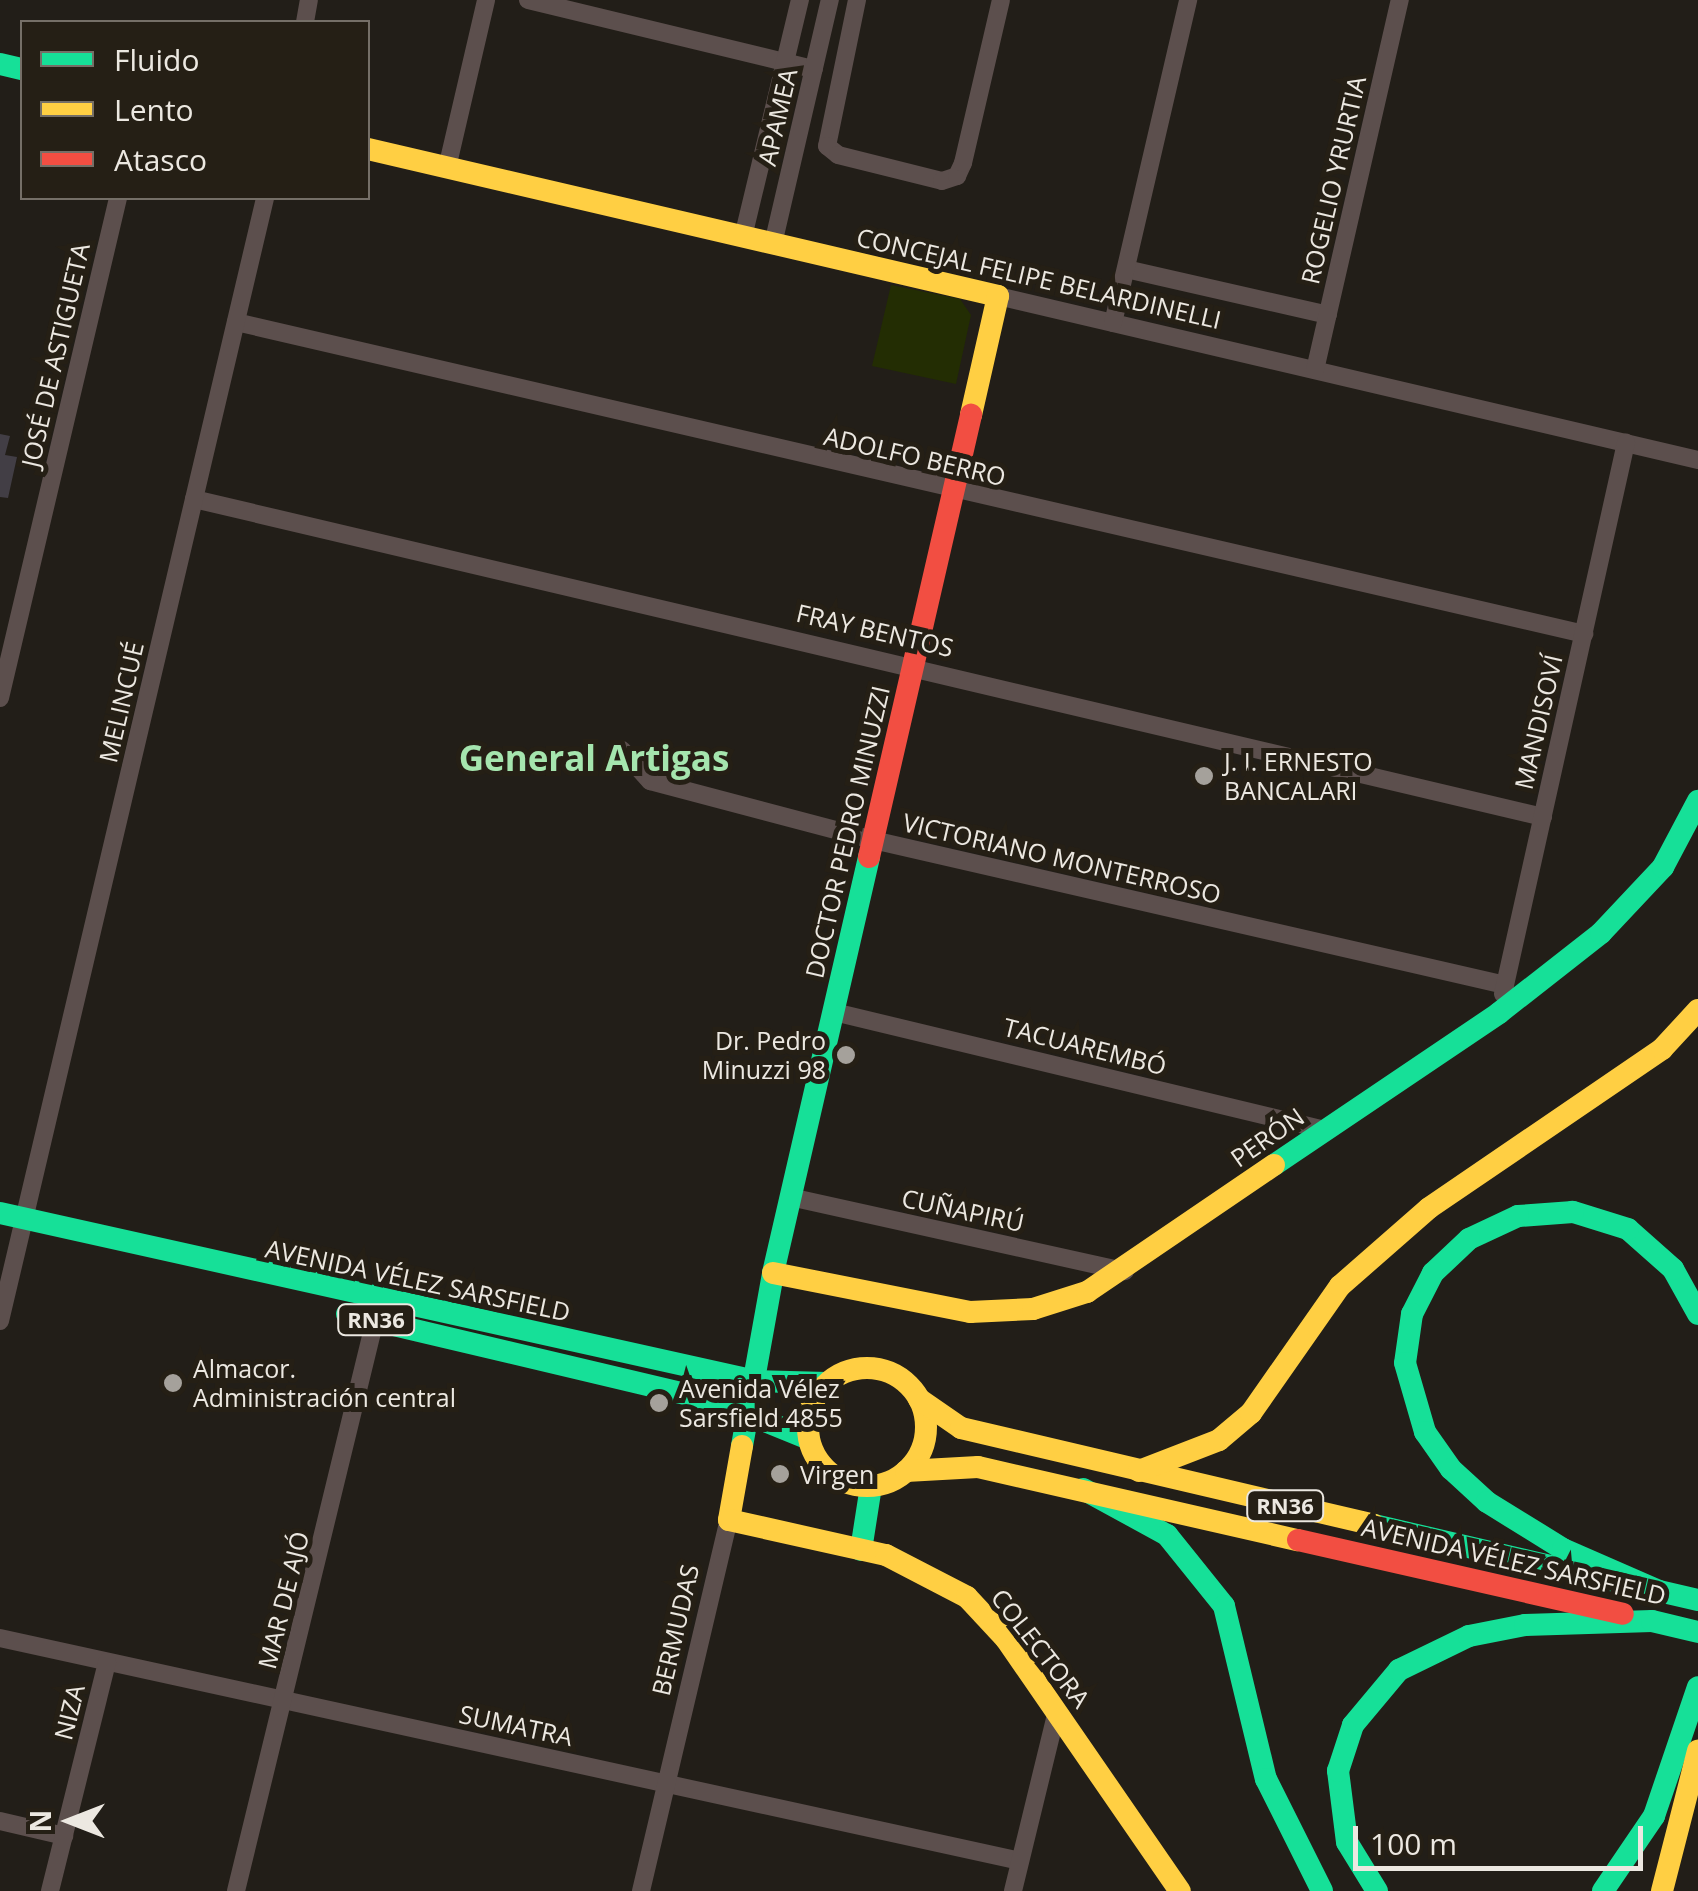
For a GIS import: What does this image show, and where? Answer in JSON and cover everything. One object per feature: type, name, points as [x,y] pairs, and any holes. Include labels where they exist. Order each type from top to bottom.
[{"type":"main road","name":"CONCEJAL FELIPE BELARDINELLI","points":[[370,149],[998,296]]},
{"type":"main road","name":"DOCTOR PEDRO MINUZZI","points":[[755,1381],[790,1197],[998,296]]},
{"type":"main road","name":"PERÓN","points":[[773,1273],[970,1312],[1055,1303],[1125,1271],[1499,1013],[1632,904],[1663,867],[1698,800]]},
{"type":"main road","points":[[1139,1472],[1219,1440],[1251,1413],[1340,1286],[1428,1208],[1662,1050],[1698,1010]]},
{"type":"main road","points":[[1659,1591],[1534,1534],[1450,1470],[1414,1410],[1407,1338],[1422,1292],[1448,1256],[1492,1226],[1544,1212],[1573,1212],[1628,1229],[1672,1269],[1698,1314]]},
{"type":"main road","name":"AVENIDA VÉLEZ SARSFIELD","points":[[0,1213],[15,1229],[375,1320],[592,1368],[751,1414],[809,1439]]},
{"type":"main road","name":"AVENIDA VÉLEZ SARSFIELD","points":[[15,1229],[755,1381],[803,1387],[827,1383]]},
{"type":"main road","name":"RN36","points":[[827,1383],[869,1367],[898,1377],[919,1399]]},
{"type":"main road","name":"BERMUDAS","points":[[729,1520],[755,1381]]},
{"type":"main road","points":[[809,1439],[810,1408],[827,1383]]},
{"type":"main road","name":"AVENIDA VÉLEZ SARSFIELD","points":[[919,1399],[962,1428],[1698,1600]]},
{"type":"main road","points":[[906,1470],[923,1444],[919,1399]]},
{"type":"main road","name":"RN36","points":[[809,1439],[834,1477],[871,1486],[906,1470]]},
{"type":"main road","name":"AVENIDA VÉLEZ SARSFIELD","points":[[906,1470],[978,1467],[1698,1632]]},
{"type":"main road","points":[[861,1550],[871,1486]]},
{"type":"main road","points":[[1083,1489],[1168,1535],[1224,1606],[1274,1801],[1322,1891]]},
{"type":"main road","name":"COLECTORA","points":[[729,1520],[861,1550],[922,1569],[967,1598],[1057,1710],[1180,1891]]},
{"type":"main road","points":[[1377,1891],[1347,1842],[1336,1792],[1353,1724],[1381,1686],[1420,1657],[1469,1636],[1524,1626],[1652,1621]]},
{"type":"main road","points":[[1603,1891],[1654,1816],[1698,1687]]},
{"type":"main road","points":[[1662,1891],[1698,1751]]},
{"type":"street","points":[[448,168],[486,0]]},
{"type":"street","points":[[528,0],[814,69]]},
{"type":"street","name":"APAMEA","points":[[743,237],[800,0]]},
{"type":"street","name":"APAMEA","points":[[773,244],[830,0]]},
{"type":"street","points":[[857,0],[827,146],[838,155],[942,181],[957,176],[963,163],[1001,0]]},
{"type":"street","points":[[1113,323],[1188,0]]},
{"type":"street","name":"ROGELIO YRURTIA","points":[[1315,370],[1400,0]]},
{"type":"street","name":"JOSÉ DE ASTIGUETA","points":[[0,698],[118,200]]},
{"type":"street","name":"MELINCUÉ","points":[[0,1321],[15,1229],[265,200]]},
{"type":"street","points":[[1126,269],[1328,315]]},
{"type":"street","name":"CONCEJAL FELIPE BELARDINELLI","points":[[998,296],[1698,460]]},
{"type":"street","name":"ADOLFO BERRO","points":[[236,322],[1584,634]]},
{"type":"street","name":"MANDISOVÍ","points":[[1499,1013],[1626,443]]},
{"type":"street","name":"FRAY BENTOS","points":[[194,499],[1543,816]]},
{"type":"street","name":"VICTORIANO MONTERROSO","points":[[622,750],[650,781],[873,840],[1505,985]]},
{"type":"street","name":"TACUAREMBÓ","points":[[834,1012],[1325,1130]]},
{"type":"street","name":"CUÑAPIRÚ","points":[[790,1197],[1125,1271]]},
{"type":"street","name":"MAR DE AJÓ","points":[[236,1891],[375,1320]]},
{"type":"street","name":"BERMUDAS","points":[[641,1891],[729,1520]]},
{"type":"street","name":"SUMATRA","points":[[0,1638],[1020,1861]]},
{"type":"street","name":"NIZA","points":[[50,1891],[106,1662]]},
{"type":"street","points":[[1013,1891],[1057,1710]]},
{"type":"street","points":[[0,1821],[64,1836]]},
{"type":"green space","points":[[891,285],[960,299],[971,315],[956,384],[872,366]]},
{"type":"building","points":[[0,434],[10,436],[5,455],[17,457],[8,498],[0,497]]},
{"type":"traffic: fast","points":[[0,64],[20,69]]},
{"type":"traffic: fast","points":[[1274,1165],[1499,1013],[1601,933],[1663,867],[1698,801]]},
{"type":"traffic: fast","points":[[742,1446],[773,1273],[869,857]]},
{"type":"traffic: fast","points":[[1698,1314],[1673,1269],[1628,1229],[1573,1212],[1518,1216],[1469,1239],[1433,1273],[1412,1314],[1405,1363],[1425,1432],[1451,1469],[1487,1502],[1563,1549],[1659,1591],[1698,1600]]},
{"type":"traffic: fast","points":[[0,1213],[755,1381],[827,1383]]},
{"type":"traffic: fast","points":[[347,1314],[716,1401],[809,1439]]},
{"type":"traffic: fast","points":[[861,1550],[871,1486]]},
{"type":"traffic: fast","points":[[1083,1489],[1167,1535],[1224,1606],[1266,1779],[1322,1891]]},
{"type":"traffic: fast","points":[[1374,1525],[1614,1581]]},
{"type":"traffic: fast","points":[[1377,1891],[1347,1842],[1338,1771],[1353,1725],[1399,1670],[1469,1636],[1525,1625],[1652,1621],[1698,1632]]},
{"type":"traffic: fast","points":[[1603,1891],[1654,1816],[1698,1687]]},
{"type":"traffic: slow","points":[[370,149],[998,296],[971,415]]},
{"type":"traffic: slow","points":[[1139,1471],[1219,1440],[1251,1413],[1340,1286],[1429,1208],[1662,1049],[1698,1010]]},
{"type":"traffic: slow","points":[[773,1273],[970,1312],[1033,1309],[1087,1292],[1274,1165]]},
{"type":"traffic: slow","points":[[867,1368],[890,1372],[909,1385],[922,1404],[926,1427],[922,1450],[909,1469],[890,1482],[867,1486],[844,1482],[825,1469],[812,1450],[808,1427],[812,1404],[825,1385],[844,1372],[867,1368]]},
{"type":"traffic: slow","points":[[919,1399],[961,1428],[1374,1525]]},
{"type":"traffic: slow","points":[[742,1446],[729,1520],[886,1555],[967,1597],[1006,1639],[1180,1891]]},
{"type":"traffic: slow","points":[[906,1471],[978,1467],[1298,1540]]},
{"type":"traffic: slow","points":[[1662,1891],[1698,1751]]},
{"type":"traffic: jam","points":[[869,857],[971,415]]},
{"type":"traffic: jam","points":[[1298,1540],[1623,1614]]},
{"type":"place","name":"J. I. ERNESTO BANCALARI","points":[[1204,776]]},
{"type":"place","name":"Dr. Pedro Minuzzi 98","points":[[846,1055]]},
{"type":"place","name":"Almacor. Administración central","points":[[173,1383]]},
{"type":"place","name":"Avenida Vélez Sarsfield 4855","points":[[659,1403]]},
{"type":"place","name":"Virgen","points":[[780,1474]]},
{"type":"district","name":"General Artigas","points":[[594,758]]}]
